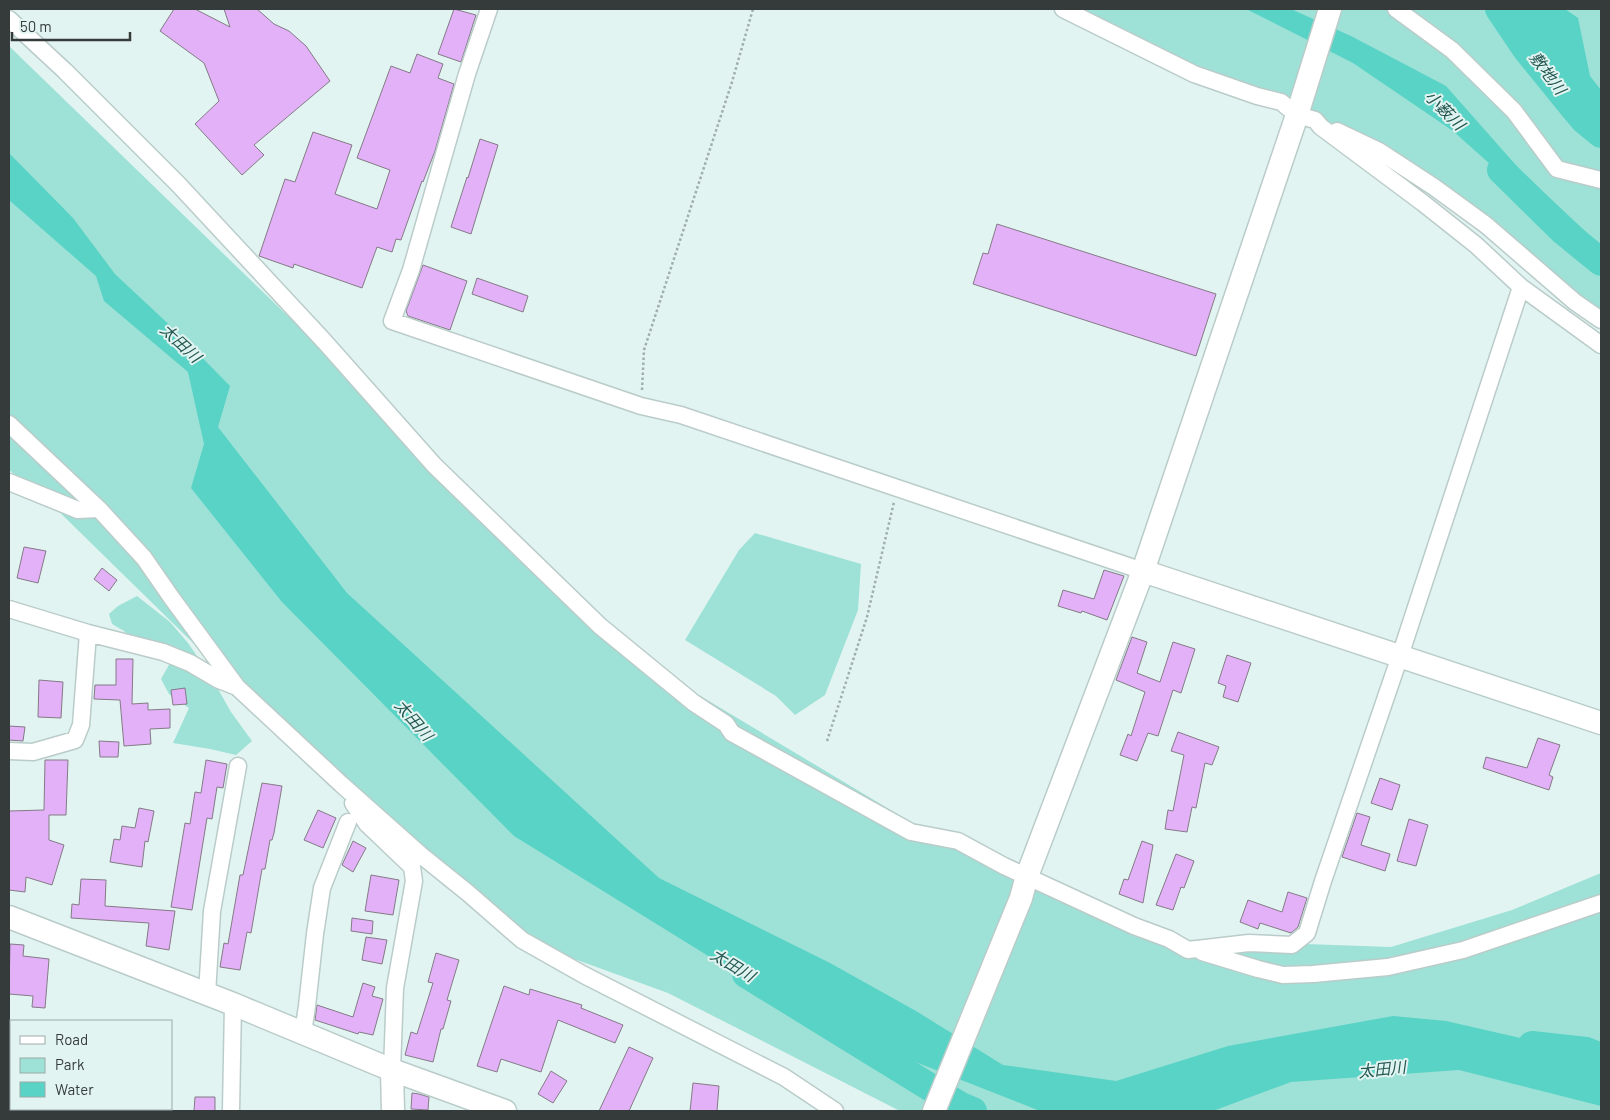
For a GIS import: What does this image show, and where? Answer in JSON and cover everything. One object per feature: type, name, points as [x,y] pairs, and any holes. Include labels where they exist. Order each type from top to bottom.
[{"type":"street","points":[[489,9],[467,74],[412,270],[392,321],[641,406],[681,415],[966,512],[1601,723]]},
{"type":"street","points":[[1063,9],[1194,74],[1257,96],[1281,102],[1320,127],[1423,203],[1476,245],[1520,287],[1601,345]]},
{"type":"street","points":[[934,1111],[1021,898],[1027,876],[1143,571],[1306,118],[1330,9]]},
{"type":"street","points":[[1396,9],[1452,50],[1514,111],[1557,168],[1601,180]]},
{"type":"street","points":[[9,19],[65,71],[178,184],[324,341],[434,465],[600,626],[694,703],[726,724],[732,733],[911,832],[958,841],[1004,866],[1134,926],[1168,939],[1188,950],[1249,943],[1292,945],[1307,933],[1400,656],[1520,287]]},
{"type":"street","points":[[1306,118],[1379,151],[1434,187],[1486,225],[1575,302],[1601,320]]},
{"type":"street","points":[[9,424],[99,509],[144,558],[237,687],[422,856],[522,940],[584,975],[784,1078],[835,1111]]},
{"type":"street","points":[[9,482],[78,510],[99,509]]},
{"type":"street","points":[[9,609],[88,633],[163,652],[190,663],[219,680],[237,687]]},
{"type":"street","points":[[9,751],[34,752],[74,740],[81,725],[88,633]]},
{"type":"street","points":[[207,994],[212,911],[238,766]]},
{"type":"street","points":[[341,784],[367,824],[412,867],[414,881],[395,988],[392,1070],[393,1111]]},
{"type":"street","points":[[302,1033],[322,888],[348,822]]},
{"type":"street","points":[[1196,950],[1284,975],[1388,967],[1464,950],[1601,903]]},
{"type":"street","points":[[9,917],[233,1004],[392,1070],[505,1111]]},
{"type":"street","points":[[231,1111],[233,1004]]},
{"type":"path","points":[[641,406],[644,350],[729,91],[753,9]]},
{"type":"path","points":[[827,741],[867,617],[898,488]]},
{"type":"green space","points":[[1064,9],[1601,9],[1601,318],[1452,200],[1297,115]]},
{"type":"green space","points":[[9,46],[647,664],[949,845],[1169,939],[1391,947],[1512,910],[1601,873],[1601,1111],[900,1111],[668,993],[522,940],[275,723],[44,497],[9,470]]},
{"type":"green space","points":[[755,533],[861,564],[858,610],[825,695],[795,715],[776,696],[685,640],[739,550]]},
{"type":"green space","points":[[137,596],[170,622],[188,643],[210,675],[231,712],[252,741],[236,755],[173,743],[189,708],[169,694],[161,679],[170,663],[140,646],[124,631],[112,624],[109,614],[118,606]]},
{"type":"water","points":[[1246,9],[1291,9],[1351,36],[1446,86],[1522,172],[1601,246],[1601,259],[1528,198],[1453,131],[1353,63]]},
{"type":"water","points":[[1498,9],[1565,9],[1578,18],[1590,76],[1601,90],[1601,135],[1573,107]]},
{"type":"water","points":[[9,153],[73,218],[115,274],[177,332],[230,386],[218,427],[347,593],[659,878],[830,963],[916,1011],[1003,1065],[1116,1081],[1228,1046],[1393,1016],[1446,1021],[1568,1049],[1601,1060],[1601,1106],[1459,1070],[1291,1082],[1213,1111],[1040,1111],[895,1054],[718,962],[514,836],[282,602],[191,488],[204,444],[188,372],[104,301],[96,276],[9,200]]},
{"type":"building","points":[[174,9],[195,9],[230,27],[224,9],[257,9],[274,24],[289,31],[306,46],[330,81],[254,145],[264,155],[242,175],[195,124],[219,101],[204,63],[160,31]]},
{"type":"building","points":[[454,9],[476,15],[461,62],[438,54]]},
{"type":"building","points":[[417,54],[443,64],[438,78],[454,84],[435,151],[401,240],[396,239],[392,252],[377,247],[362,288],[294,264],[293,268],[259,256],[285,179],[295,182],[313,132],[352,145],[335,194],[377,209],[390,170],[357,158],[391,66],[410,73]]},
{"type":"building","points":[[480,139],[498,145],[471,234],[451,227]]},
{"type":"building","points":[[997,224],[1216,294],[1196,356],[973,284],[983,253],[988,254]]},
{"type":"building","points":[[423,265],[467,281],[450,330],[408,316],[406,311]]},
{"type":"building","points":[[477,278],[528,296],[523,312],[472,294]]},
{"type":"building","points":[[24,547],[46,551],[38,583],[17,578]]},
{"type":"building","points":[[102,568],[117,580],[109,591],[94,579]]},
{"type":"building","points":[[1104,570],[1124,576],[1107,620],[1082,611],[1081,613],[1058,606],[1063,590],[1094,599]]},
{"type":"building","points":[[1132,637],[1147,642],[1137,673],[1160,682],[1173,642],[1195,649],[1181,693],[1173,690],[1158,736],[1148,733],[1137,761],[1120,755],[1128,734],[1131,736],[1145,692],[1116,680]]},
{"type":"building","points":[[1227,655],[1251,663],[1238,702],[1223,697],[1226,686],[1218,683]]},
{"type":"building","points":[[116,659],[133,659],[132,704],[148,703],[148,710],[170,709],[170,728],[150,729],[151,744],[124,746],[120,700],[94,699],[95,685],[116,685]]},
{"type":"building","points":[[39,680],[63,682],[61,718],[38,717]]},
{"type":"building","points":[[185,688],[187,704],[173,705],[171,690]]},
{"type":"building","points":[[9,726],[25,727],[23,741],[9,740]]},
{"type":"building","points":[[1178,732],[1219,747],[1212,765],[1205,763],[1196,808],[1192,807],[1187,832],[1165,829],[1168,810],[1173,811],[1184,755],[1171,751]]},
{"type":"building","points":[[1538,738],[1560,745],[1549,775],[1553,777],[1549,790],[1483,768],[1486,757],[1527,768]]},
{"type":"building","points":[[99,741],[119,742],[118,757],[100,757]]},
{"type":"building","points":[[45,760],[68,760],[66,815],[49,815],[49,840],[64,845],[52,885],[26,877],[25,892],[9,890],[9,811],[44,810]]},
{"type":"building","points":[[206,760],[227,764],[223,788],[217,787],[212,819],[207,818],[192,910],[171,907],[185,823],[190,824],[195,792],[201,793]]},
{"type":"building","points":[[1380,778],[1400,785],[1392,810],[1371,803]]},
{"type":"building","points":[[262,783],[282,786],[274,833],[272,840],[270,840],[265,869],[262,869],[251,933],[247,932],[240,970],[220,967],[224,943],[228,944],[240,875],[243,875]]},
{"type":"building","points":[[139,808],[154,811],[148,842],[145,841],[142,867],[110,862],[114,839],[120,840],[122,826],[135,828]]},
{"type":"building","points":[[318,810],[336,818],[323,848],[304,840]]},
{"type":"building","points":[[1357,813],[1370,817],[1361,845],[1390,854],[1385,871],[1342,857]]},
{"type":"building","points":[[1409,819],[1428,825],[1416,866],[1397,861]]},
{"type":"building","points":[[353,841],[366,848],[353,872],[342,865]]},
{"type":"building","points":[[1142,841],[1153,845],[1143,903],[1119,894],[1124,879],[1128,880]]},
{"type":"building","points":[[1176,854],[1194,861],[1184,888],[1181,887],[1173,910],[1156,905]]},
{"type":"building","points":[[371,875],[399,880],[393,915],[365,911]]},
{"type":"building","points":[[81,879],[106,880],[105,906],[175,911],[169,950],[146,946],[149,923],[71,918],[72,904],[79,905]]},
{"type":"building","points":[[1288,892],[1307,898],[1298,927],[1291,933],[1260,923],[1258,929],[1240,922],[1248,900],[1282,912]]},
{"type":"building","points":[[352,918],[373,921],[372,934],[351,931]]},
{"type":"building","points":[[366,937],[387,940],[382,964],[362,960]]},
{"type":"building","points":[[10,944],[24,945],[23,956],[49,959],[45,1008],[32,1007],[33,996],[9,994]]},
{"type":"building","points":[[436,953],[459,960],[447,1000],[451,1001],[443,1029],[441,1029],[433,1062],[405,1055],[411,1032],[417,1034],[433,983],[428,982]]},
{"type":"building","points":[[363,983],[375,987],[372,996],[383,999],[373,1035],[359,1032],[358,1034],[315,1020],[317,1005],[353,1017]]},
{"type":"building","points":[[504,986],[529,995],[530,989],[582,1005],[581,1008],[623,1025],[615,1043],[558,1020],[541,1072],[501,1059],[497,1072],[477,1066]]},
{"type":"building","points":[[629,1047],[653,1058],[629,1111],[599,1111]]},
{"type":"building","points":[[551,1071],[567,1081],[553,1103],[538,1094]]},
{"type":"building","points":[[693,1083],[719,1086],[717,1111],[690,1111]]},
{"type":"building","points":[[412,1093],[429,1097],[428,1110],[411,1109]]},
{"type":"building","points":[[195,1097],[215,1097],[215,1111],[194,1111]]},
{"type":"waterway","name":"敷地川","points":[[1499,9],[1526,49],[1573,107],[1584,120],[1601,134]]},
{"type":"waterway","name":"小薮川","points":[[1501,170],[1563,231],[1601,262]]},
{"type":"waterway","name":"太田川","points":[[746,974],[959,1105],[973,1111]]},
{"type":"waterway","name":"太田川","points":[[1532,1045],[1586,1051],[1601,1057]]}]
